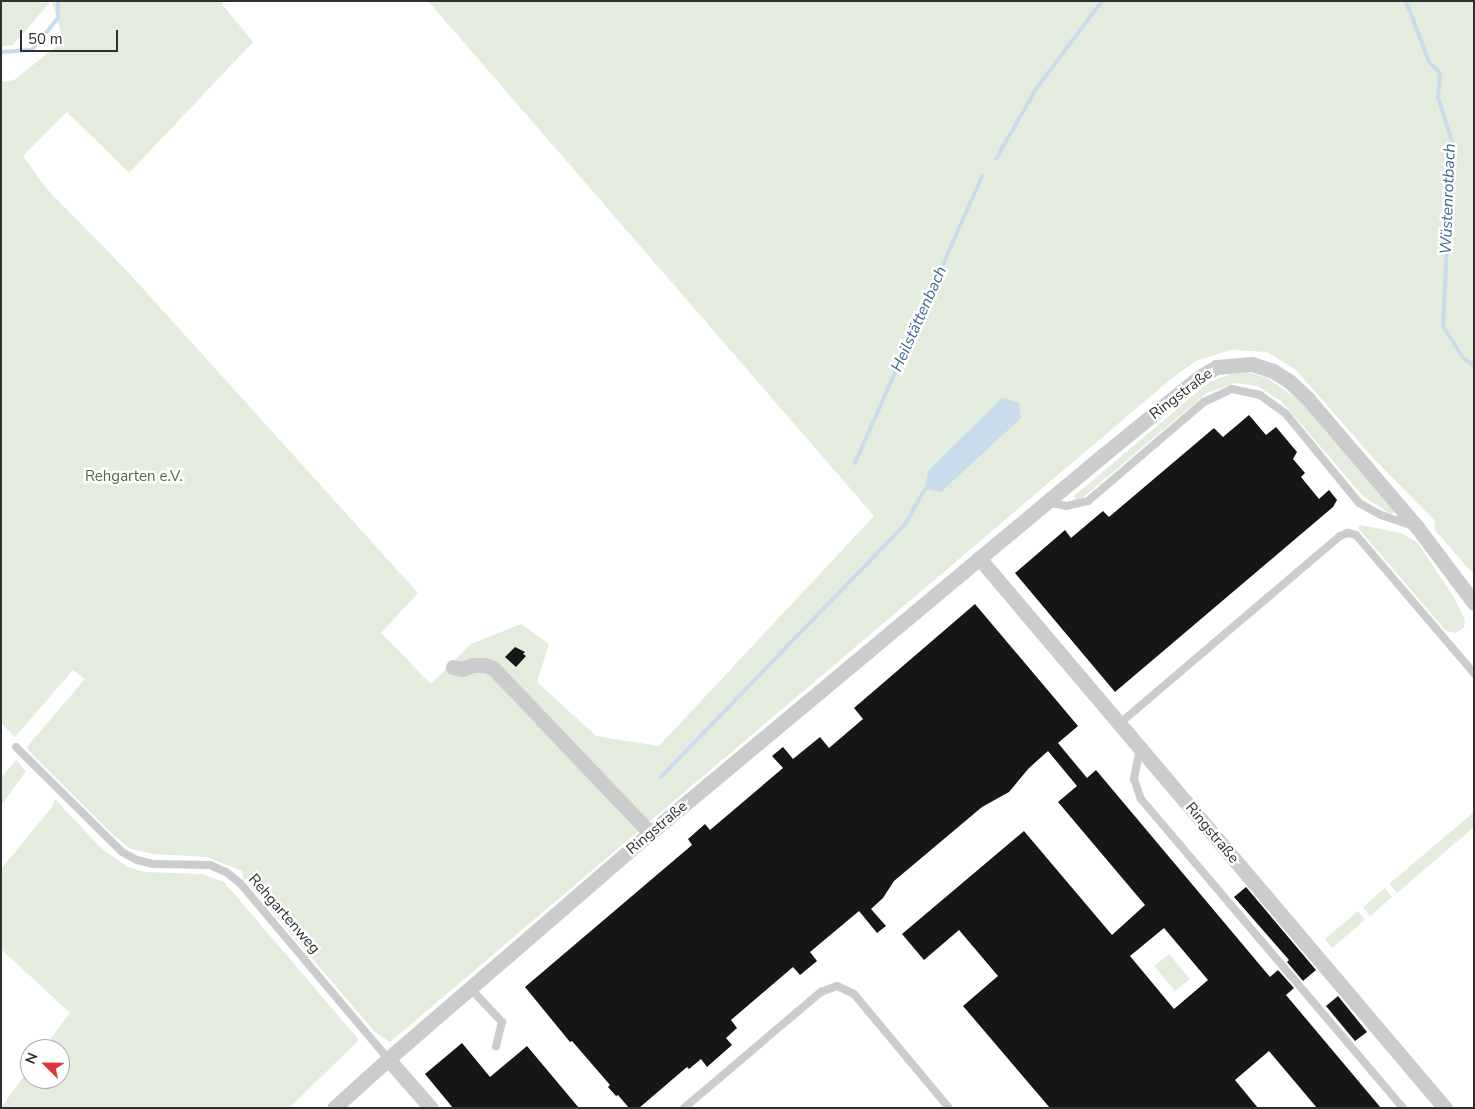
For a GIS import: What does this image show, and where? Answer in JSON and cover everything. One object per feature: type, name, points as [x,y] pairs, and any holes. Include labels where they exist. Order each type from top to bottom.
[{"type":"street","name":"Ringstraße","points":[[334,1108],[388,1059],[650,833],[1047,502],[1198,378],[1216,367],[1252,364],[1273,371],[1289,381],[1308,399],[1417,527],[1474,603]]},
{"type":"street","name":"Ringstraße","points":[[979,558],[1445,1108]]},
{"type":"street","points":[[454,667],[462,668],[485,665],[493,668],[650,833]]},
{"type":"street","points":[[388,1059],[431,1108]]},
{"type":"lane","points":[[1047,502],[1066,506],[1088,501],[1204,402],[1232,389],[1260,395],[1286,414],[1359,503],[1382,515],[1417,527]]},
{"type":"lane","points":[[1119,724],[1340,536],[1348,533],[1356,535],[1474,673]]},
{"type":"lane","name":"Rehgartenweg","points":[[16,747],[122,852],[137,860],[153,864],[210,865],[226,872],[240,883],[388,1059]]},
{"type":"lane","points":[[1140,748],[1134,779],[1141,799],[1403,1108]]},
{"type":"lane","points":[[684,1108],[820,992],[837,986],[854,994],[949,1108]]},
{"type":"lane","points":[[470,988],[502,1022],[496,1046]]},
{"type":"green space","points":[[1,1],[51,1],[13,45],[1,46]]},
{"type":"green space","name":"Rehgarten e.V.","points":[[52,1],[224,1],[222,4],[253,42],[129,173],[67,112],[23,156],[45,187],[127,271],[418,593],[381,633],[431,684],[471,644],[521,624],[549,644],[537,682],[596,736],[659,746],[874,516],[428,1],[1474,1],[1474,575],[1434,529],[1435,521],[1375,460],[1296,370],[1267,352],[1230,350],[1196,361],[1171,379],[390,1042],[375,1032],[243,878],[242,871],[207,857],[154,854],[131,849],[111,833],[26,748],[85,679],[73,670],[15,737],[1,723],[1,82],[14,80],[63,41]]},
{"type":"green space","points":[[1247,372],[1267,378],[1299,400],[1395,513],[1390,514],[1363,496],[1281,401],[1257,386],[1236,383],[1207,393],[1077,501],[1074,496],[1209,382],[1230,374]]},
{"type":"green space","points":[[1361,525],[1401,533],[1417,542],[1453,596],[1465,620],[1464,628],[1455,633],[1446,631],[1358,528]]},
{"type":"green space","points":[[16,760],[26,771],[1,806],[1,778]]},
{"type":"green space","points":[[55,799],[102,849],[128,867],[145,872],[202,874],[224,882],[359,1040],[289,1108],[1,1108],[20,1081],[20,1089],[70,1089],[70,1039],[50,1039],[70,1013],[1,949],[1,869],[52,807]]},
{"type":"green space","points":[[1474,812],[1474,827],[1397,893],[1389,884]]},
{"type":"green space","points":[[1385,888],[1392,897],[1370,916],[1363,907]]},
{"type":"green space","points":[[1358,911],[1365,920],[1332,948],[1325,939]]},
{"type":"green space","points":[[1169,954],[1190,979],[1175,991],[1154,966]]},
{"type":"water","points":[[1002,398],[1019,403],[1021,418],[941,492],[925,489],[928,471]]},
{"type":"building","points":[[1249,415],[1266,435],[1276,427],[1297,452],[1293,459],[1305,473],[1301,477],[1319,499],[1329,490],[1337,500],[1333,507],[1115,692],[1015,573],[1065,530],[1071,538],[1103,511],[1109,517],[1214,428],[1223,437]]},
{"type":"building","points":[[975,604],[1078,726],[1058,743],[1087,778],[1096,770],[1270,977],[1278,970],[1294,988],[1286,995],[1381,1108],[1317,1108],[1269,1051],[1235,1080],[1258,1108],[1050,1108],[963,1006],[998,976],[959,930],[924,960],[902,934],[1024,831],[1112,935],[1145,905],[1058,802],[1077,786],[1048,751],[1029,768],[1009,792],[982,807],[894,881],[883,898],[871,909],[886,926],[877,933],[859,911],[810,952],[817,961],[800,975],[793,967],[731,1020],[737,1028],[726,1038],[732,1045],[707,1067],[701,1059],[689,1069],[687,1067],[639,1108],[629,1108],[608,1087],[610,1085],[572,1041],[570,1042],[525,987],[692,845],[688,839],[705,824],[710,830],[783,768],[772,756],[783,747],[793,759],[820,737],[829,748],[863,719],[854,708]],"holes":[[[1164,928],[1208,980],[1174,1009],[1130,956]]]},
{"type":"building","points":[[515,647],[525,652],[523,654],[526,656],[516,667],[505,657]]},
{"type":"building","points":[[1246,887],[1316,970],[1303,981],[1287,962],[1289,960],[1234,897]]},
{"type":"building","points":[[1338,996],[1367,1032],[1355,1041],[1326,1006]]},
{"type":"building","points":[[462,1043],[490,1077],[527,1046],[579,1108],[453,1108],[425,1074]]},
{"type":"waterway","points":[[1,52],[32,50],[58,18],[58,1]]},
{"type":"waterway","name":"Heilstättenbach","points":[[996,159],[1036,89],[1102,1]]},
{"type":"waterway","name":"Wüstenrotbach","points":[[1406,1],[1429,62],[1440,73],[1438,97],[1452,142],[1443,326],[1462,357],[1474,366]]},
{"type":"waterway","name":"Heilstättenbach","points":[[855,463],[982,176]]},
{"type":"waterway","points":[[661,777],[906,523],[925,489]]}]
